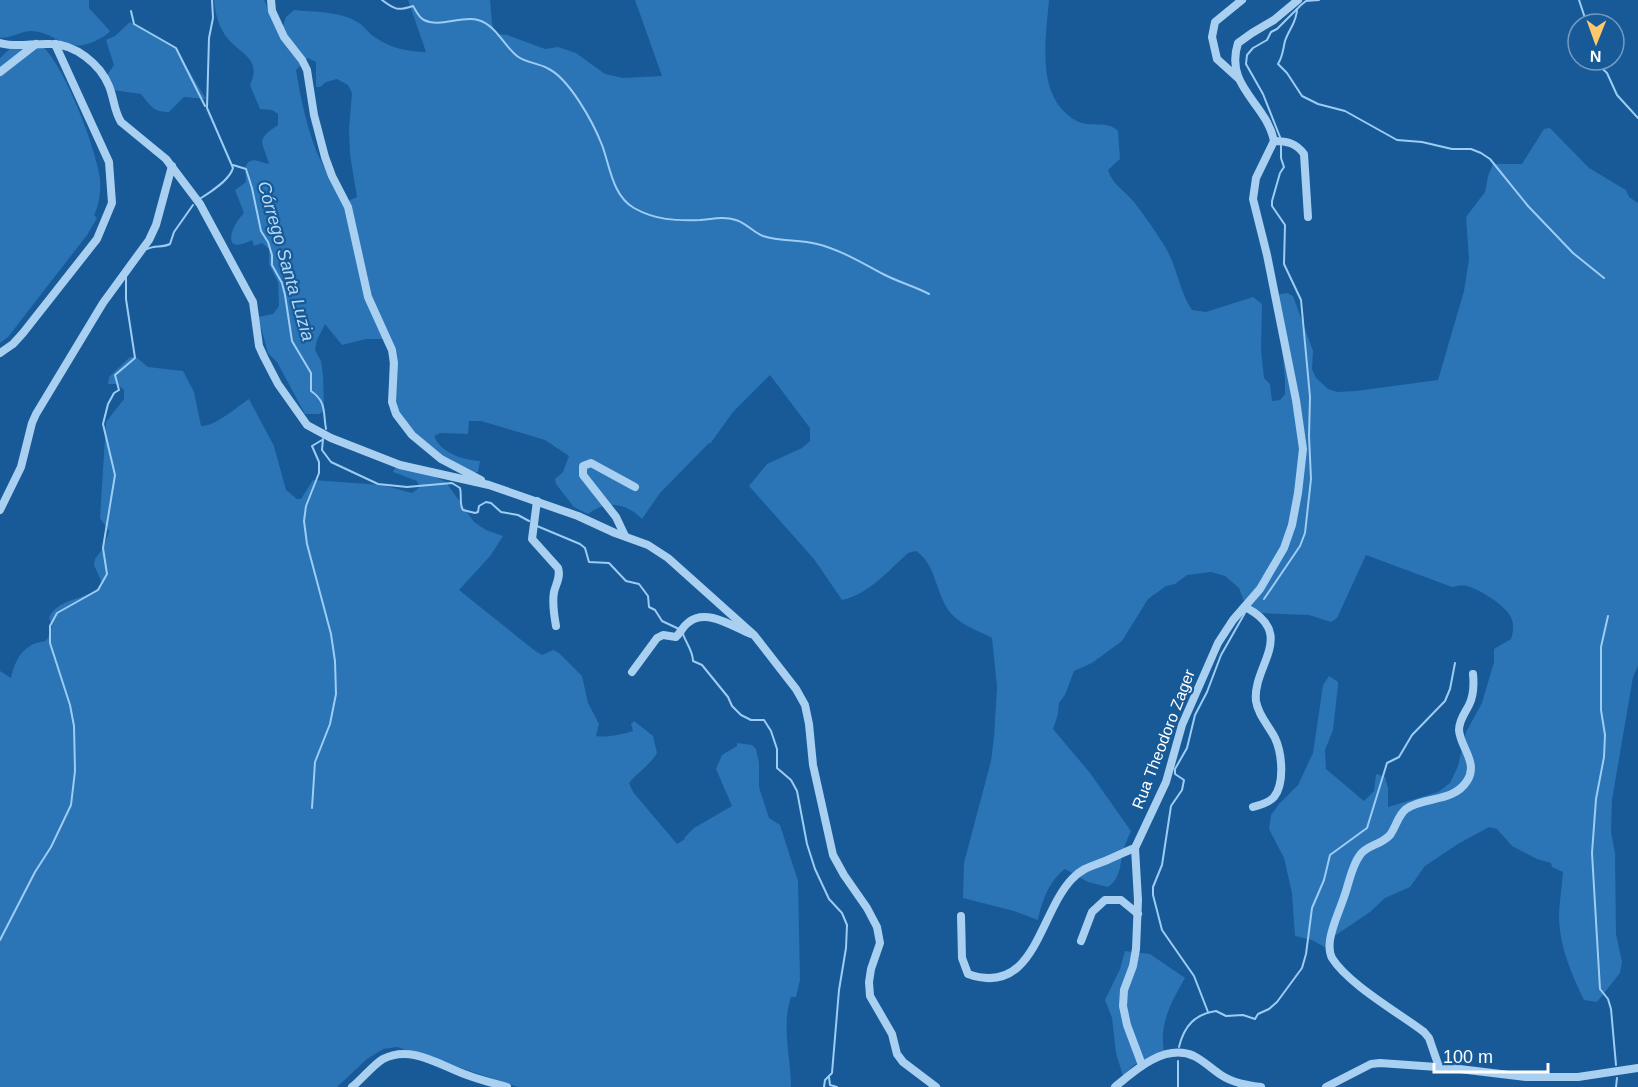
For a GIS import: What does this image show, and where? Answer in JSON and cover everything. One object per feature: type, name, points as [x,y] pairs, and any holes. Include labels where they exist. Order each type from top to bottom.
[{"type":"street","points":[[271,0],[272,11],[284,36],[307,70],[314,115],[325,157],[348,207],[368,297],[392,350],[394,363],[392,402],[396,414],[412,435],[434,453],[489,485]]},
{"type":"street","points":[[1242,0],[1215,22],[1212,42],[1217,59],[1238,78],[1265,118],[1274,141],[1291,142],[1304,154],[1308,217]]},
{"type":"street","points":[[1238,78],[1234,63],[1238,43],[1274,20],[1298,0]]},
{"type":"street","points":[[0,43],[15,46],[55,44],[77,50],[103,75],[110,88],[121,122],[156,149],[172,166],[207,216],[249,296],[264,357],[278,384],[307,425],[325,435],[400,465],[489,485],[578,516],[659,550],[754,635],[796,689],[805,705],[813,765],[833,855],[877,927],[880,943],[869,982],[870,996],[892,1034],[897,1054],[903,1062],[936,1087]]},
{"type":"street","points":[[0,72],[36,44]]},
{"type":"street","points":[[0,353],[23,333],[97,239],[112,203],[109,162],[55,44]]},
{"type":"street","name":"Rua Theodoro Zager","points":[[1142,1065],[1123,1006],[1124,990],[1133,966],[1138,914],[1135,848],[1166,782],[1186,716],[1218,643],[1233,620],[1260,589],[1284,548],[1292,525],[1303,450],[1296,399],[1275,292],[1252,199],[1256,178],[1274,141]]},
{"type":"street","points":[[0,510],[21,467],[36,414],[103,303],[148,240],[156,225],[172,166]]},
{"type":"street","points":[[625,536],[616,518],[583,475],[583,466],[591,463],[635,487]]},
{"type":"street","points":[[537,501],[532,539],[560,573],[554,593],[556,626]]},
{"type":"street","points":[[1245,607],[1256,614],[1269,630],[1270,646],[1258,684],[1256,699],[1278,746],[1280,756],[1279,786],[1274,796],[1266,803],[1253,807]]},
{"type":"street","points":[[632,672],[657,638],[663,635],[676,637],[686,624],[693,620],[712,618],[754,635]]},
{"type":"street","points":[[1439,1067],[1429,1038],[1424,1032],[1359,985],[1335,962],[1329,949],[1331,930],[1359,856],[1392,833],[1401,814],[1408,807],[1453,793],[1467,781],[1471,773],[1471,764],[1461,739],[1459,726],[1472,696],[1473,674]]},
{"type":"street","points":[[961,916],[962,958],[968,974],[1006,977],[1021,965],[1070,881],[1082,869],[1135,848]]},
{"type":"street","points":[[1081,941],[1092,912],[1106,900],[1121,900],[1138,914]]},
{"type":"street","points":[[1115,1087],[1142,1065],[1165,1055],[1185,1053],[1197,1058],[1227,1079],[1261,1087]]},
{"type":"street","points":[[352,1087],[382,1060],[395,1055],[435,1060],[465,1075],[507,1087]]},
{"type":"street","points":[[1326,1087],[1371,1064],[1439,1067],[1551,1078],[1578,1077],[1638,1068]]},
{"type":"shaded area","points":[[0,0],[89,0],[89,8],[110,31],[95,41],[76,46],[32,31],[0,38]]},
{"type":"shaded area","points":[[214,0],[264,0],[271,14],[283,26],[286,17],[294,10],[336,14],[359,23],[373,36],[391,46],[426,52],[408,0],[490,0],[495,34],[507,35],[545,49],[558,47],[576,53],[605,74],[623,78],[662,76],[635,0],[1049,0],[1045,49],[1048,82],[1054,97],[1062,110],[1080,123],[1108,125],[1118,131],[1120,159],[1108,170],[1110,175],[1134,202],[1164,245],[1192,310],[1206,312],[1253,297],[1262,304],[1261,351],[1264,378],[1270,384],[1272,401],[1280,400],[1285,394],[1277,299],[1280,294],[1287,293],[1293,296],[1313,351],[1312,369],[1316,378],[1328,389],[1337,392],[1356,391],[1438,380],[1464,291],[1469,259],[1466,217],[1485,192],[1493,164],[1522,164],[1544,129],[1550,128],[1589,168],[1626,190],[1629,197],[1638,203],[1638,666],[1633,677],[1612,800],[1611,832],[1615,853],[1616,934],[1622,962],[1620,973],[1597,1002],[1584,1000],[1567,961],[1560,930],[1559,913],[1563,872],[1552,867],[1551,863],[1537,859],[1512,846],[1497,829],[1489,827],[1425,866],[1410,887],[1385,898],[1370,912],[1330,939],[1326,948],[1312,940],[1295,936],[1292,893],[1284,858],[1269,829],[1271,815],[1298,785],[1313,753],[1323,685],[1329,676],[1338,682],[1338,686],[1333,730],[1325,750],[1326,769],[1364,801],[1374,791],[1376,774],[1385,777],[1388,788],[1388,807],[1438,792],[1450,783],[1458,766],[1466,732],[1482,703],[1494,662],[1494,649],[1511,639],[1512,634],[1513,625],[1510,615],[1500,604],[1479,591],[1465,586],[1452,587],[1366,555],[1337,618],[1331,622],[1309,615],[1261,613],[1245,604],[1239,588],[1225,576],[1211,572],[1187,575],[1148,599],[1122,641],[1092,663],[1074,671],[1065,695],[1059,703],[1053,729],[1090,773],[1131,831],[1115,879],[1108,887],[1088,882],[1065,869],[1047,892],[1038,920],[1014,911],[963,898],[964,863],[991,761],[994,737],[997,687],[992,638],[963,624],[953,616],[944,603],[932,570],[923,556],[916,551],[908,553],[861,593],[842,600],[814,559],[749,486],[767,464],[802,448],[810,441],[810,428],[770,375],[733,412],[710,444],[660,493],[642,519],[630,510],[616,505],[602,507],[588,514],[574,507],[556,484],[555,479],[563,472],[569,456],[545,440],[481,421],[469,421],[468,434],[440,433],[434,436],[442,447],[453,455],[480,461],[478,472],[465,474],[399,422],[389,397],[389,349],[384,339],[366,339],[342,345],[325,324],[315,350],[321,361],[324,411],[319,414],[305,414],[277,362],[268,353],[258,317],[273,314],[279,306],[278,282],[269,264],[269,249],[262,243],[254,246],[252,240],[236,244],[231,238],[235,225],[244,213],[235,190],[246,182],[245,168],[248,162],[254,160],[269,164],[262,142],[263,138],[278,125],[278,114],[272,110],[260,109],[250,85],[253,76],[251,62],[225,35],[216,14]],"holes":[[[308,58],[316,62],[316,87],[337,79],[348,85],[352,93],[349,129],[350,155],[357,197],[348,201],[342,200],[319,157],[303,106],[296,70]]]},
{"type":"shaded area","points":[[130,22],[175,48],[206,99],[184,97],[169,112],[164,112],[153,108],[141,94],[106,89],[107,75],[114,65],[106,40],[115,36]]},
{"type":"shaded area","points":[[35,41],[46,50],[67,83],[92,147],[100,179],[100,193],[94,215],[97,218],[87,235],[8,337],[0,343],[0,58],[15,44]]},
{"type":"shaded area","points":[[130,357],[136,357],[148,367],[183,371],[194,392],[201,426],[219,420],[249,399],[274,446],[286,490],[297,499],[301,499],[313,480],[382,485],[412,493],[420,487],[417,481],[393,472],[399,460],[446,482],[474,522],[486,530],[503,536],[491,555],[459,590],[534,650],[542,655],[553,650],[559,653],[582,676],[588,703],[599,724],[596,736],[633,731],[631,724],[634,721],[653,736],[657,753],[629,783],[633,792],[677,844],[685,839],[694,828],[732,806],[716,769],[722,755],[737,746],[737,743],[752,745],[756,749],[759,763],[759,787],[765,806],[769,818],[780,825],[798,881],[800,980],[796,997],[791,997],[787,1019],[791,1087],[518,1087],[397,1047],[383,1049],[367,1059],[337,1087],[0,1087],[0,671],[11,678],[15,665],[23,652],[35,643],[47,640],[52,625],[49,618],[54,610],[103,585],[94,565],[95,559],[104,547],[109,531],[100,518],[106,422],[124,399],[124,390],[117,384],[108,384],[109,377]]},
{"type":"shaded area","points":[[1125,951],[1150,954],[1185,978],[1167,1014],[1163,1032],[1164,1052],[1134,1065],[1123,1076],[1116,1053],[1112,1018],[1105,1000],[1120,969]]},
{"type":"waterway","name":"Córrego Santa Luzia","points":[[201,198],[224,181],[233,168],[207,108],[209,38],[213,18],[212,0]]},
{"type":"waterway","points":[[382,0],[397,9],[413,6],[420,17],[430,22],[478,20],[490,26],[517,56],[555,73],[572,91],[586,113],[602,145],[616,188],[634,208],[650,215],[674,220],[722,218],[736,220],[763,236],[811,242],[834,250],[929,294]]},
{"type":"waterway","points":[[1280,137],[1263,94],[1246,64],[1247,55],[1253,48],[1267,40],[1271,32],[1306,1],[1319,0]]},
{"type":"waterway","points":[[1579,0],[1583,12]]},
{"type":"waterway","points":[[1297,9],[1296,18],[1285,41],[1278,64],[1302,96],[1318,104],[1345,111],[1397,140],[1422,142],[1452,149],[1471,149],[1481,153],[1490,159],[1528,206],[1573,253],[1604,278]]},
{"type":"waterway","points":[[131,11],[134,24],[176,48],[205,106]]},
{"type":"waterway","points":[[1606,72],[1617,95],[1638,118]]},
{"type":"waterway","points":[[1264,599],[1300,546],[1305,533],[1311,479],[1310,397],[1301,300],[1284,264],[1285,225],[1272,206],[1280,173],[1284,167],[1281,158],[1281,144]]},
{"type":"waterway","name":"Córrego Santa Luzia","points":[[233,165],[246,169],[261,231],[268,242],[272,265],[282,283],[292,341],[311,373],[311,391],[322,404],[326,429]]},
{"type":"waterway","points":[[147,249],[170,244],[174,232],[193,205]]},
{"type":"waterway","points":[[0,940],[35,872],[51,847],[71,805],[75,771],[74,726],[70,705],[50,643],[50,626],[57,613],[98,590],[107,574],[103,548],[115,475],[103,424],[108,404],[114,393],[119,390],[115,375],[135,358],[126,299],[126,277]]},
{"type":"waterway","name":"Córrego Santa Luzia","points":[[323,439],[322,450],[331,462],[378,484],[407,487],[452,483],[460,488],[463,510],[478,512],[479,506],[486,502],[491,503],[501,512],[518,515],[529,521]]},
{"type":"waterway","points":[[312,808],[315,762],[330,724],[336,694],[331,634],[307,544],[304,521],[306,506],[319,473],[319,462],[312,446],[322,440]]},
{"type":"waterway","name":"Córrego Santa Luzia","points":[[537,526],[580,544],[585,548],[589,562],[609,563],[626,581],[639,584],[648,596],[649,607],[655,610],[662,621],[679,629]]},
{"type":"waterway","points":[[1208,1012],[1194,976],[1162,930],[1153,887],[1162,865],[1171,806],[1182,790],[1184,780],[1175,774],[1175,769],[1187,748],[1195,715],[1207,692],[1221,655],[1246,611]]},
{"type":"waterway","points":[[1608,616],[1601,647],[1604,757],[1596,799],[1592,853],[1600,989],[1608,999],[1611,1009],[1616,1065]]},
{"type":"waterway","name":"Córrego Santa Luzia","points":[[683,634],[691,650],[693,661],[702,665],[728,697],[732,706],[741,715],[751,720],[764,720],[771,731],[777,749],[777,768],[791,780],[797,791],[807,844],[815,869],[829,899],[842,913],[847,925],[832,1073],[825,1080],[824,1087]]},
{"type":"waterway","points":[[1179,1047],[1187,1027],[1202,1015],[1216,1011],[1226,1016],[1243,1015],[1255,1019],[1258,1014],[1277,1002],[1302,968],[1312,908],[1324,880],[1330,855],[1367,828],[1387,763],[1399,757],[1412,735],[1445,701],[1455,663]]},
{"type":"waterway","points":[[1178,1061],[1178,1087]]},
{"type":"waterway","name":"Córrego Santa Luzia","points":[[829,1077],[830,1085],[837,1087]]},
{"type":"waterway","points":[[1616,1087],[1617,1078]]}]
